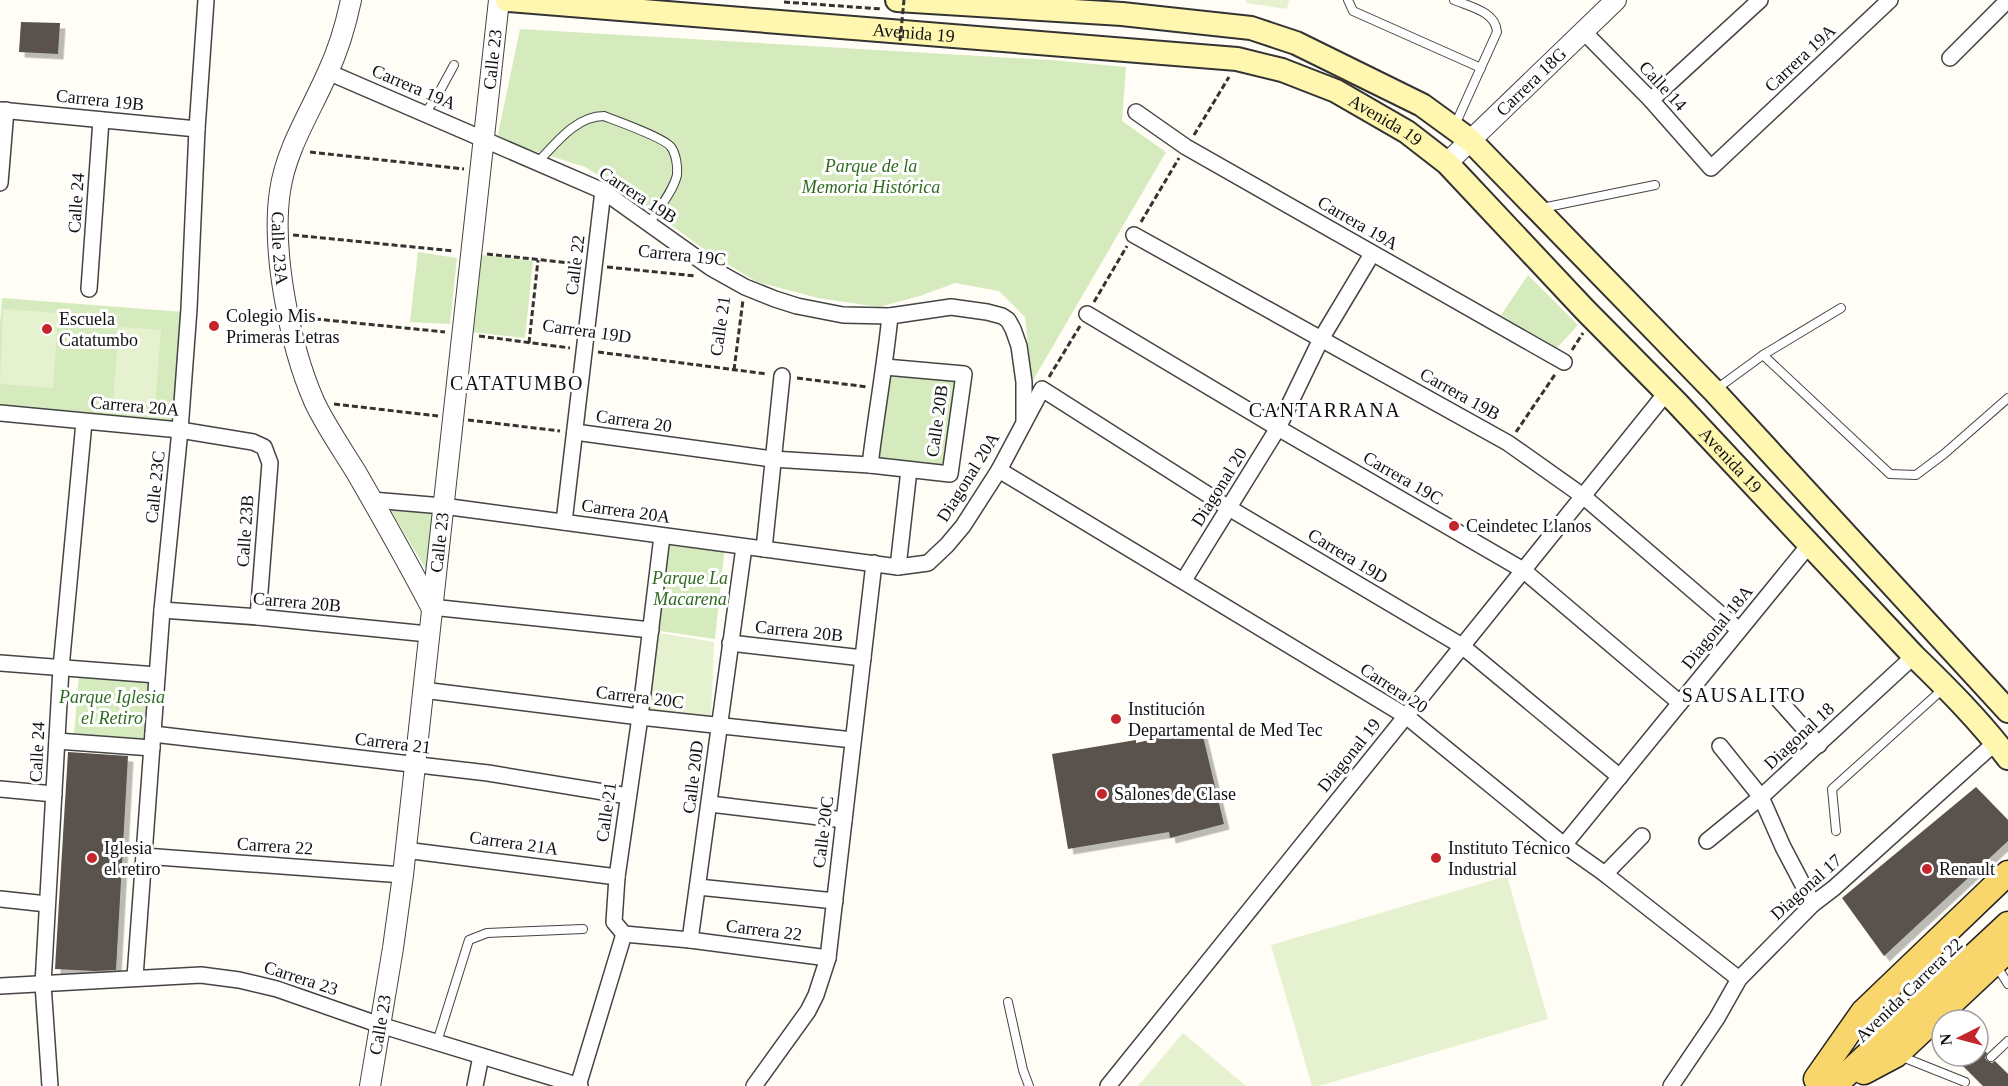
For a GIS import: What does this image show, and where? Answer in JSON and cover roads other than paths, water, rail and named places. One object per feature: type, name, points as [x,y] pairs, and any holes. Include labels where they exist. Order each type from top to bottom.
[{"type":"main road","name":"Avenida 19","points":[[507,0],[1238,58],[1282,70],[1336,92],[1400,127],[1447,163],[1945,687],[2002,750]]},
{"type":"main road","name":"Avenida 19","points":[[894,5],[1122,9],[1251,28],[1296,43],[1422,105],[1462,134],[1714,391],[2008,711]]},
{"type":"main road","points":[[1824,1084],[1863,1012],[2008,873]]},
{"type":"main road","name":"Avenida Carrera 22","points":[[1892,1020],[2008,894]]},
{"type":"main road","name":"Avenida Carrera 22","points":[[1824,1084],[1892,1020],[2008,924]]},
{"type":"main road","points":[[1824,1084],[1896,1055],[2001,956]]},
{"type":"street","name":"Calle 23C","points":[[135,977],[162,610],[180,430],[189,309],[197,129],[206,0]]},
{"type":"street","name":"Calle 23","points":[[370,1086],[403,875],[499,0]]},
{"type":"street","name":"Carrera 18G","points":[[1447,163],[1462,134],[1584,32],[1616,0]]},
{"type":"street","points":[[1651,100],[1760,0]]},
{"type":"street","name":"Carrera 19A","points":[[1711,168],[1890,0]]},
{"type":"street","points":[[1950,58],[2008,0]]},
{"type":"street","name":"Calle 23A","points":[[347,4],[328,72],[290,149],[280,191],[277,233],[280,273],[300,361],[315,402],[397,542],[431,607]]},
{"type":"street","name":"Calle 14","points":[[1584,32],[1651,100],[1711,168]]},
{"type":"street","name":"Carrera 19A","points":[[328,72],[484,138]]},
{"type":"street","name":"Carrera 19B","points":[[3,110],[197,129]]},
{"type":"street","points":[[0,183],[3,110]]},
{"type":"street","name":"Carrera 19A","points":[[1136,112],[1186,147],[1564,362]]},
{"type":"street","name":"Calle 24","points":[[89,289],[101,120]]},
{"type":"street","name":"Carrera 19B","points":[[484,138],[603,191],[738,284]]},
{"type":"street","name":"Calle 22","points":[[564,522],[603,191]]},
{"type":"street","name":"Carrera 19B","points":[[1134,235],[1508,444],[1583,496],[1739,630]]},
{"type":"street","name":"Diagonal 20","points":[[1184,580],[1278,428],[1321,339],[1372,254]]},
{"type":"street","name":"Carrera 19C","points":[[738,284],[775,299],[820,312],[843,315],[891,316],[942,307],[1002,316],[1013,328],[1022,364],[1024,420]]},
{"type":"street","name":"Carrera 19C","points":[[1087,314],[1523,570],[1680,703]]},
{"type":"street","points":[[870,465],[891,316]]},
{"type":"street","name":"Calle 20B","points":[[885,367],[964,374],[950,474]]},
{"type":"street","points":[[764,549],[782,376]]},
{"type":"street","name":"Diagonal 20A","points":[[874,563],[898,567],[928,563],[947,545],[963,526],[999,470],[1042,389]]},
{"type":"street","name":"Carrera 19D","points":[[1042,389],[1229,508],[1462,646],[1620,777]]},
{"type":"street","name":"Diagonal 19","points":[[1108,1086],[1666,393]]},
{"type":"street","name":"Carrera 20A","points":[[0,413],[180,430],[253,442],[264,447]]},
{"type":"street","name":"Calle 24","points":[[50,1086],[43,984],[47,904],[62,668],[84,422]]},
{"type":"street","name":"Carrera 20","points":[[575,432],[772,459],[870,465],[950,474]]},
{"type":"street","name":"Calle 23B","points":[[258,617],[270,464],[264,447]]},
{"type":"street","name":"Calle 20B","points":[[898,567],[909,470]]},
{"type":"street","name":"Carrera 20","points":[[999,470],[1406,716],[1564,846],[1605,874],[1739,979]]},
{"type":"street","name":"Carrera 20A","points":[[372,500],[443,506],[874,563]]},
{"type":"street","name":"Calle 21","points":[[624,934],[614,922],[617,877],[640,717],[662,536]]},
{"type":"street","name":"Diagonal 18A","points":[[1564,846],[1809,545]]},
{"type":"street","name":"Calle 20D","points":[[690,940],[744,547]]},
{"type":"street","name":"Calle 20C","points":[[754,1086],[808,1011],[816,995],[828,958],[874,563]]},
{"type":"street","points":[[431,607],[651,630]]},
{"type":"street","name":"Carrera 20B","points":[[162,610],[428,634]]},
{"type":"street","name":"Carrera 20B","points":[[730,643],[863,658]]},
{"type":"street","name":"Diagonal 18","points":[[1707,841],[1761,797],[1914,656]]},
{"type":"street","points":[[0,663],[157,675]]},
{"type":"street","name":"Carrera 20C","points":[[423,690],[853,741]]},
{"type":"street","points":[[1777,698],[1819,745]]},
{"type":"street","points":[[57,741],[152,741]]},
{"type":"street","name":"Carrera 21","points":[[152,741],[488,773],[628,796]]},
{"type":"street","points":[[1720,746],[1761,797],[1783,847],[1814,904]]},
{"type":"street","name":"Diagonal 17","points":[[1671,1086],[1717,1018],[1739,979],[1814,904],[2002,750]]},
{"type":"street","points":[[0,789],[54,794]]},
{"type":"street","points":[[710,804],[844,820]]},
{"type":"street","points":[[1605,874],[1642,836]]},
{"type":"street","name":"Carrera 21A","points":[[405,850],[617,877]]},
{"type":"street","name":"Carrera 22","points":[[144,856],[403,875]]},
{"type":"street","points":[[698,887],[835,901]]},
{"type":"street","points":[[0,899],[47,904]]},
{"type":"street","points":[[579,1086],[624,934]]},
{"type":"street","name":"Carrera 22","points":[[624,934],[828,958]]},
{"type":"street","name":"Carrera 23","points":[[0,986],[201,975],[239,980],[277,989],[380,1025],[579,1086]]},
{"type":"street","points":[[475,1086],[481,1056]]},
{"type":"lane","points":[[1348,0],[1353,11],[1481,68]]},
{"type":"lane","points":[[1454,0],[1490,16],[1497,26],[1497,32],[1481,68],[1462,134]]},
{"type":"lane","points":[[425,113],[454,65]]},
{"type":"lane","points":[[538,162],[559,139],[584,119],[594,116],[603,116],[657,138],[671,146],[676,160],[677,175],[649,224]]},
{"type":"lane","points":[[1537,210],[1655,185]]},
{"type":"lane","points":[[1714,391],[1763,355],[1841,308]]},
{"type":"lane","points":[[1763,355],[1890,474],[1916,475],[1944,454],[2008,398]]},
{"type":"lane","points":[[1836,831],[1833,789],[1945,687]]},
{"type":"lane","points":[[437,1042],[469,940],[487,933],[583,928]]},
{"type":"lane","points":[[2001,956],[2008,984]]},
{"type":"lane","points":[[1008,1002],[1023,1070],[1029,1086]]},
{"type":"lane","points":[[1992,1057],[2008,1041]]},
{"type":"lane","points":[[1896,1055],[1965,1084],[1972,1075]]},
{"type":"place","name":"Colegio Mis Primeras Letras","points":[[214,326]]},
{"type":"place","name":"Escuela Catatumbo","points":[[47,329]]},
{"type":"place","name":"Ceindetec Llanos","points":[[1454,526]]},
{"type":"place","name":"Institución Departamental de Med Tec","points":[[1116,719]]},
{"type":"place","name":"Salones de Clase","points":[[1102,794]]},
{"type":"place","name":"Iglesia el retiro","points":[[92,858]]},
{"type":"place","name":"Instituto Técnico Industrial","points":[[1436,858]]},
{"type":"place","name":"Renault","points":[[1927,869]]},
{"type":"district","name":"CATATUMBO","points":[[517,383]]},
{"type":"district","name":"CANTARRANA","points":[[1325,410]]},
{"type":"district","name":"SAUSALITO","points":[[1744,695]]},
{"type":"park label","name":"Parque de la Memoria Histórica","points":[[871,176]]},
{"type":"park label","name":"Parque La Macarena","points":[[690,588]]},
{"type":"park label","name":"Parque Iglesia el Retiro","points":[[112,707]]}]
